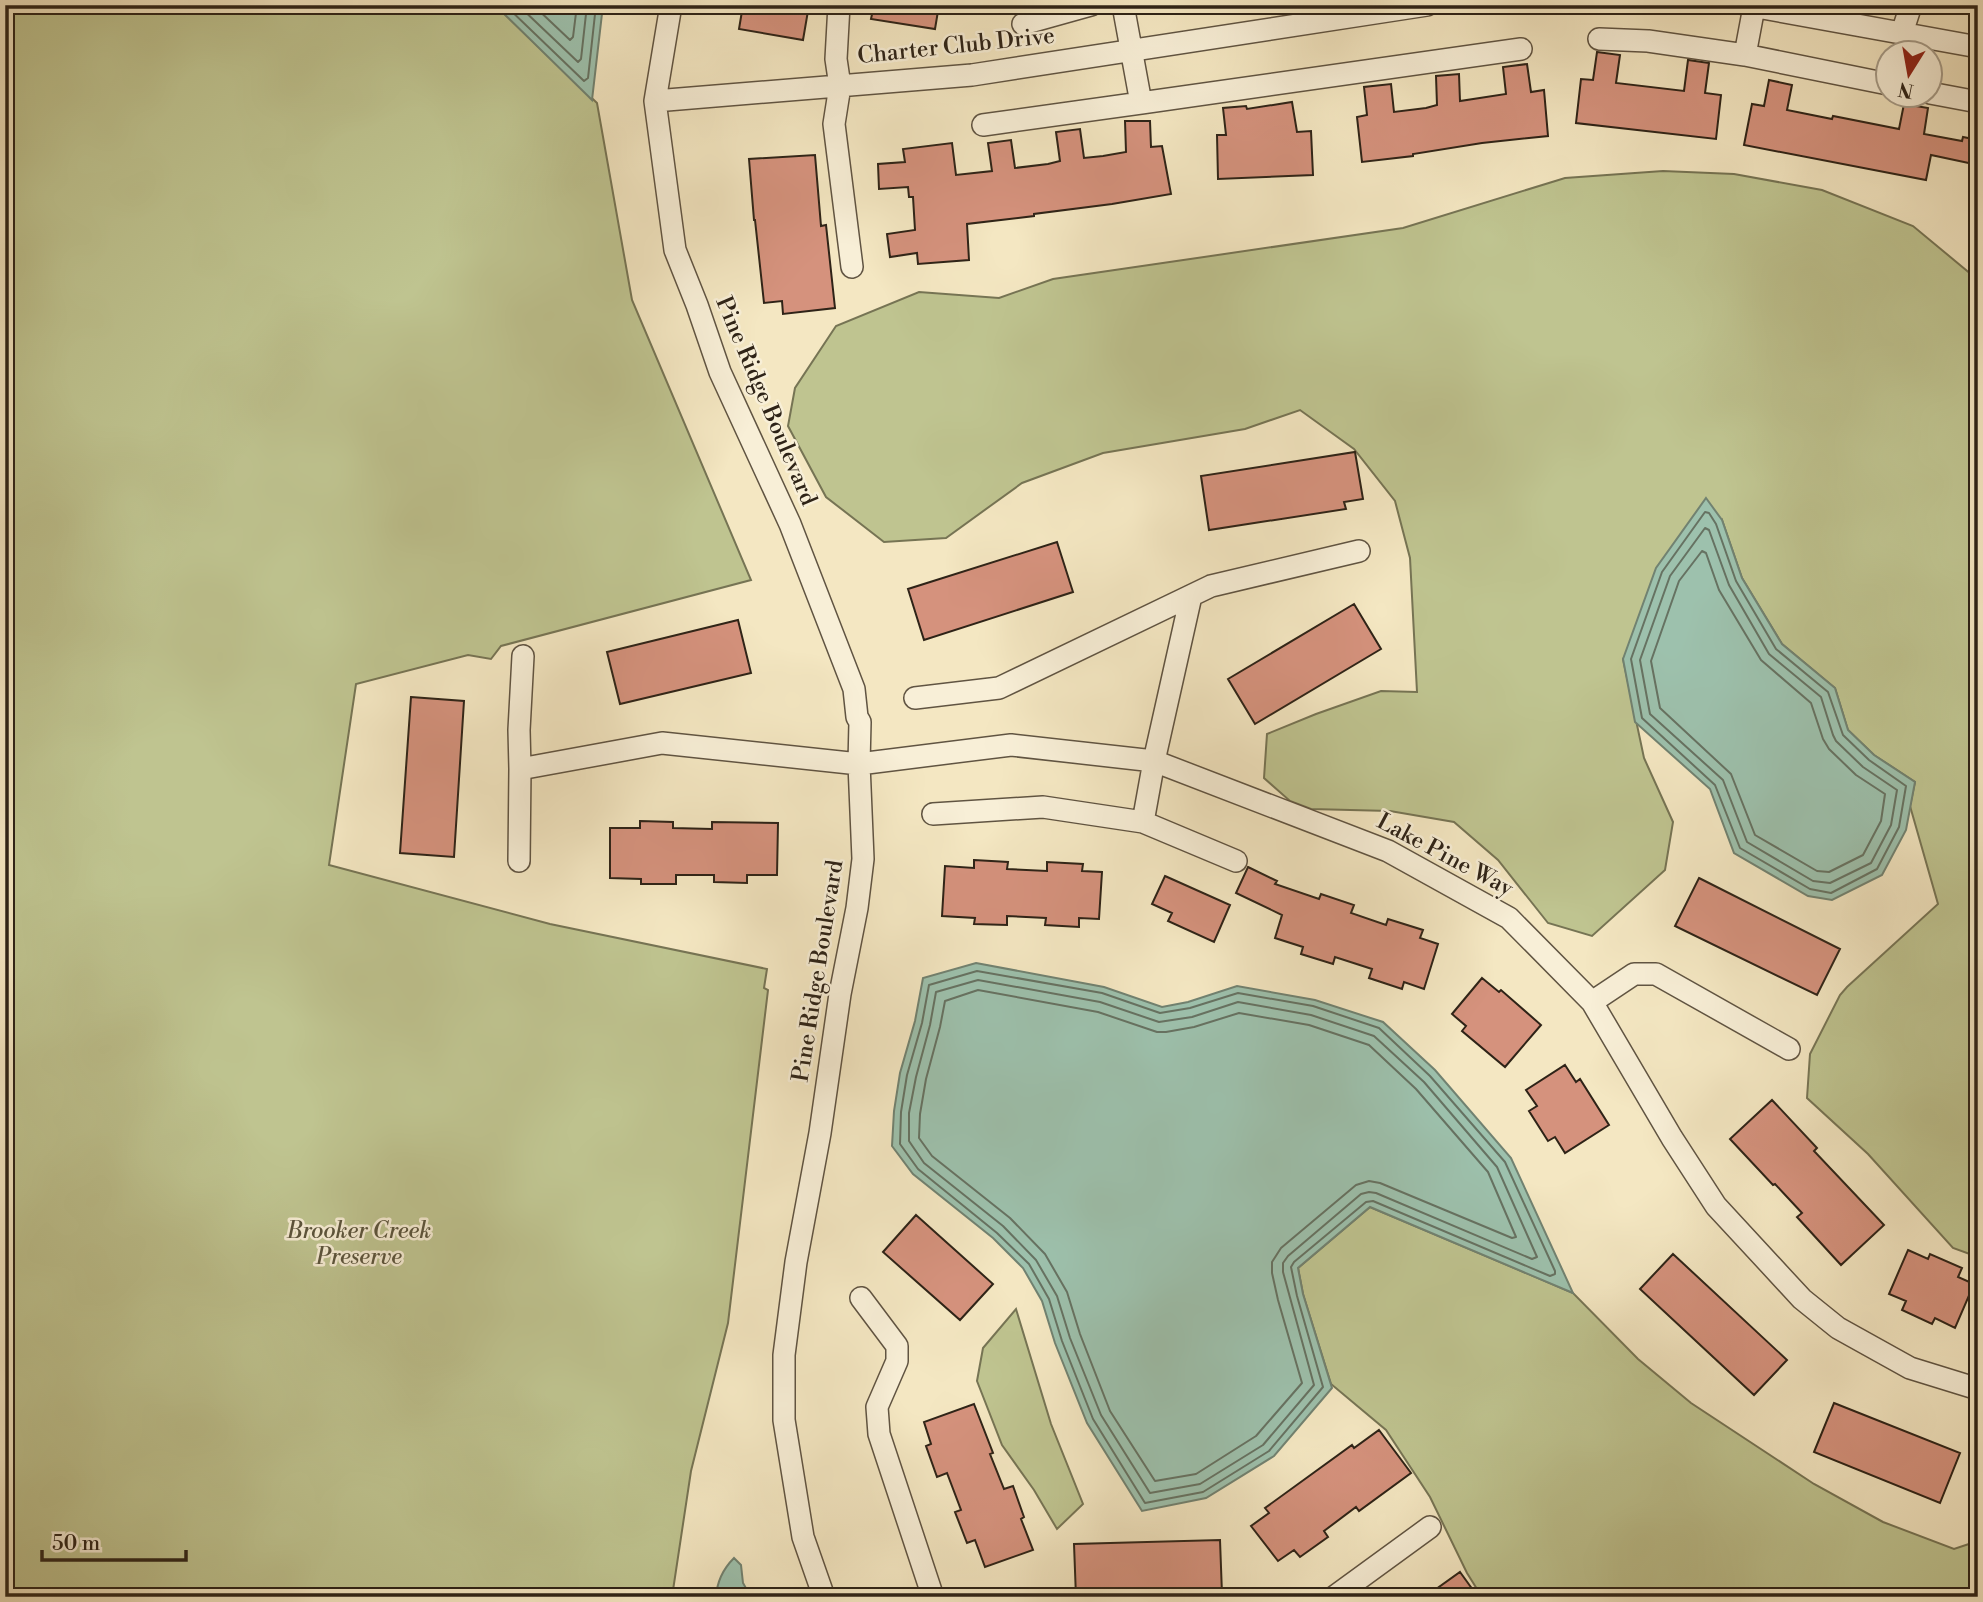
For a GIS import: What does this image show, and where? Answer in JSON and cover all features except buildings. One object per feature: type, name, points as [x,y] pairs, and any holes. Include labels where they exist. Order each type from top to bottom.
[{"type":"street","name":"Pine Ridge Boulevard","points":[[671,5],[655,101],[675,250],[720,372],[789,524],[854,689],[860,722],[863,859],[820,1133],[796,1262],[784,1355],[784,1420],[803,1537],[824,1597]]},
{"type":"street","points":[[839,5],[836,59],[840,86],[834,124],[852,267]]},
{"type":"street","points":[[1023,24],[1091,5]]},
{"type":"street","points":[[1124,5],[1141,103]]},
{"type":"street","name":"Charter Club Drive","points":[[655,101],[972,75],[1427,5]]},
{"type":"street","points":[[1902,33],[1911,5]]},
{"type":"street","points":[[1745,55],[1750,6],[1978,47]]},
{"type":"street","points":[[1599,39],[1648,41],[1745,55],[1874,81]]},
{"type":"street","points":[[984,125],[1521,49]]},
{"type":"street","points":[[1944,96],[1978,102]]},
{"type":"street","points":[[915,698],[999,688],[1211,586],[1359,551]]},
{"type":"street","points":[[1143,822],[1191,596]]},
{"type":"street","points":[[519,861],[519,730],[523,656]]},
{"type":"street","name":"Lake Pine Way","points":[[520,769],[662,743],[859,764],[1011,745],[1154,761],[1388,851],[1509,918],[1592,1002],[1672,1138],[1716,1206],[1802,1299],[1839,1328],[1910,1368],[1978,1389]]},
{"type":"street","points":[[933,814],[1043,807],[1143,822],[1236,861]]},
{"type":"street","points":[[1592,1002],[1634,974],[1656,974],[1789,1049]]},
{"type":"street","points":[[861,1298],[897,1346],[897,1361],[877,1407],[879,1434],[933,1597]]},
{"type":"street","points":[[1334,1597],[1430,1527]]},
{"type":"green space","name":"Brooker Creek Preserve","points":[[5,5],[495,5],[597,103],[632,300],[751,580],[501,646],[491,659],[468,655],[356,684],[329,865],[550,924],[767,969],[764,988],[768,990],[728,1323],[691,1471],[672,1597],[5,1597]]},
{"type":"green space","points":[[1663,171],[1734,174],[1822,190],[1913,226],[1978,280],[1978,1257],[1953,1248],[1868,1154],[1807,1098],[1810,1054],[1840,995],[1938,904],[1910,806],[1915,782],[1874,755],[1848,730],[1835,688],[1782,644],[1742,578],[1722,520],[1623,659],[1644,758],[1673,822],[1665,870],[1592,936],[1548,923],[1498,860],[1454,822],[1390,811],[1311,809],[1290,801],[1264,778],[1267,734],[1381,691],[1417,692],[1410,558],[1395,501],[1354,449],[1300,410],[1245,429],[1103,453],[1022,483],[946,538],[884,542],[826,497],[788,426],[795,388],[836,326],[919,292],[999,298],[1053,279],[1403,228],[1565,178]]},
{"type":"green space","points":[[1370,1207],[1573,1293],[1638,1359],[1691,1403],[1814,1484],[1883,1522],[1954,1549],[1978,1541],[1978,1597],[1482,1597],[1467,1573],[1430,1497],[1386,1430],[1331,1384],[1303,1294],[1298,1268]]},
{"type":"green space","points":[[1016,1309],[1051,1424],[1083,1504],[1057,1529],[1034,1490],[1002,1445],[977,1381],[983,1348]]},
{"type":"water","points":[[495,5],[603,5],[592,100],[588,96]]},
{"type":"water","points":[[1706,498],[1722,520],[1742,578],[1782,644],[1835,688],[1848,730],[1874,755],[1915,782],[1906,830],[1882,875],[1832,900],[1808,896],[1734,853],[1710,789],[1635,722],[1623,659],[1656,568]]},
{"type":"water","points":[[976,963],[1104,987],[1162,1007],[1188,1002],[1237,986],[1315,1000],[1383,1022],[1435,1070],[1511,1158],[1573,1293],[1370,1207],[1298,1268],[1303,1294],[1332,1388],[1274,1456],[1206,1498],[1142,1511],[1087,1423],[1055,1343],[1042,1301],[1023,1268],[993,1238],[913,1174],[892,1146],[900,1073],[915,1021],[923,978]]},
{"type":"water","points":[[734,1558],[741,1565],[743,1583],[751,1597],[716,1597],[721,1576]]}]
